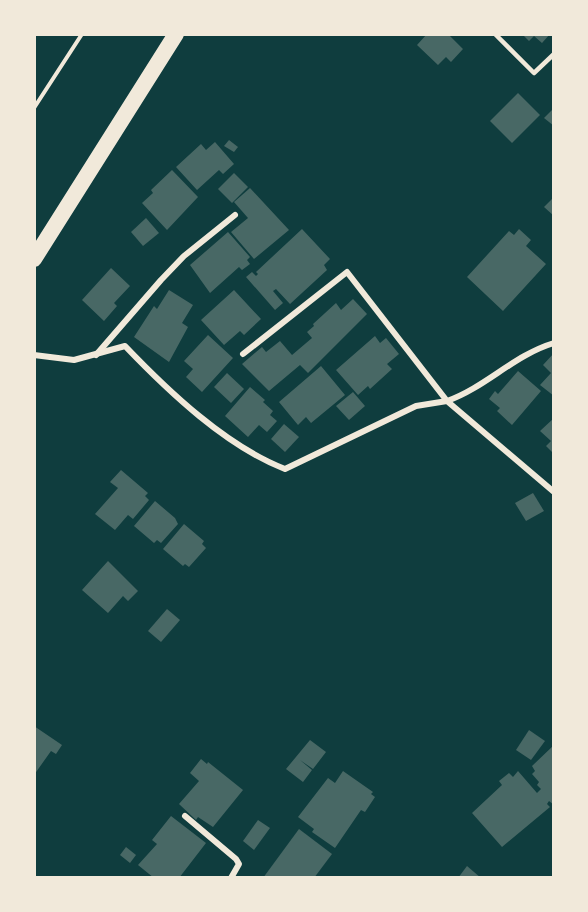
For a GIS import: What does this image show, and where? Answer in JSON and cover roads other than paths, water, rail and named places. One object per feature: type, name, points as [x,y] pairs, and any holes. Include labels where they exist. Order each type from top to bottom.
[{"type":"highway","points":[[34,260],[176,34]]},
{"type":"street","points":[[96,355],[160,280],[184,256],[235,215]]},
{"type":"street","points":[[243,354],[347,272],[447,401],[554,492]]},
{"type":"street","points":[[34,355],[75,360],[125,346],[160,383],[218,429],[266,461],[285,469],[416,406],[447,401],[467,394],[511,363],[554,343]]},
{"type":"street","points":[[185,816],[236,859],[239,864],[231,878]]},
{"type":"lane","points":[[495,34],[534,73],[554,54]]}]
